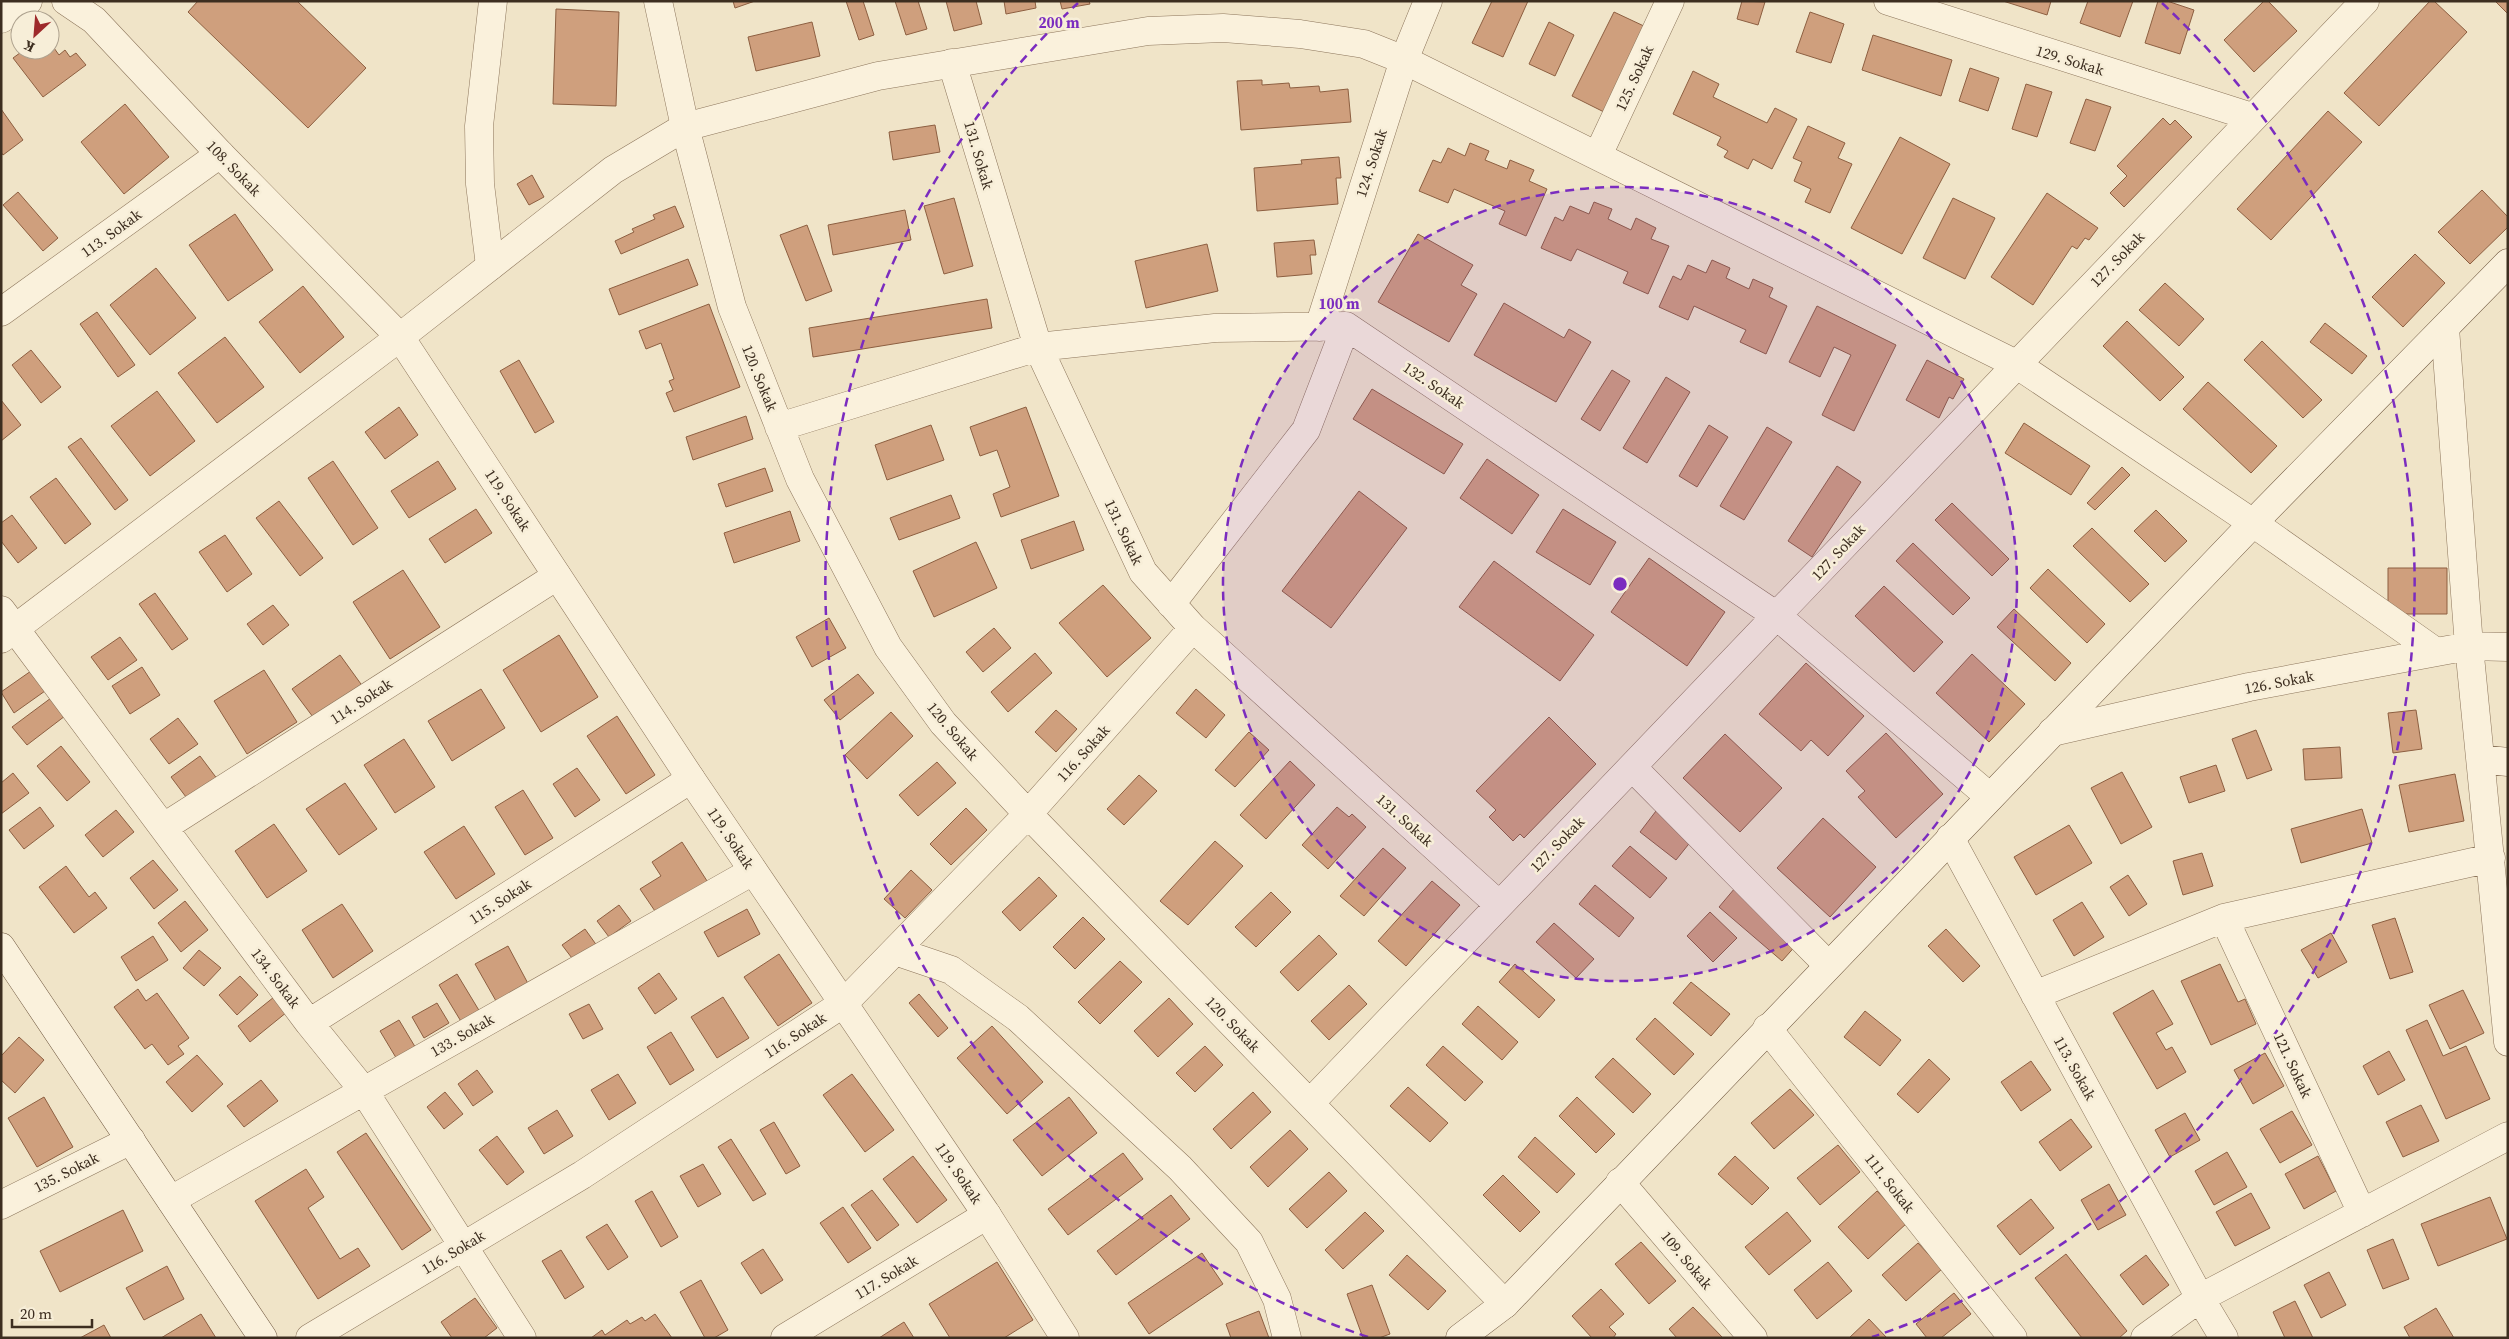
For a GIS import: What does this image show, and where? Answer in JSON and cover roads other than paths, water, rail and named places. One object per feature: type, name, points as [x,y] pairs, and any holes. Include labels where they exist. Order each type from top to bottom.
[{"type":"street","points":[[1,19],[28,1]]},
{"type":"street","name":"108. Sokak","points":[[66,1],[94,20],[220,154],[400,337]]},
{"type":"street","points":[[490,266],[480,184],[479,126],[493,1]]},
{"type":"street","name":"120. Sokak","points":[[658,1],[685,127],[732,307],[800,479],[888,647],[943,724],[1028,814],[1505,1304]]},
{"type":"street","name":"124. Sokak","points":[[1319,327],[1404,60],[1428,1]]},
{"type":"street","name":"125. Sokak","points":[[1598,155],[1670,1]]},
{"type":"street","name":"129. Sokak","points":[[1888,1],[2252,117]]},
{"type":"street","name":"127. Sokak","points":[[1310,1103],[1498,904],[1777,616],[2252,117],[2365,1]]},
{"type":"street","points":[[6,626],[400,337],[613,170],[685,127],[878,76],[1148,31],[1224,28],[1300,34],[1364,44],[1404,60],[2016,364],[2253,523],[2436,652]]},
{"type":"street","name":"131. Sokak","points":[[952,63],[1038,347],[1143,572],[1193,628],[1498,904]]},
{"type":"street","name":"113. Sokak","points":[[1,312],[220,154]]},
{"type":"street","points":[[1460,1338],[1505,1304],[1767,1028],[2253,523],[2508,263]]},
{"type":"street","points":[[779,427],[1038,347],[1215,328],[1346,326],[1306,430],[1171,604]]},
{"type":"street","name":"132. Sokak","points":[[1346,326],[1777,616],[1990,797]]},
{"type":"street","points":[[2445,328],[2469,646],[2491,858],[2504,950],[2508,1042]]},
{"type":"street","name":"119. Sokak","points":[[400,337],[691,779],[987,1215],[1065,1338]]},
{"type":"street","name":"114. Sokak","points":[[164,827],[557,576]]},
{"type":"street","name":"134. Sokak","points":[[6,626],[164,827],[309,1023],[364,1091],[522,1338]]},
{"type":"street","name":"116. Sokak","points":[[310,1338],[582,1175],[844,1003],[1028,814],[1193,628]]},
{"type":"street","name":"126. Sokak","points":[[2052,732],[2249,687],[2469,646],[2508,646]]},
{"type":"street","points":[[2481,760],[2508,762]]},
{"type":"street","points":[[1632,767],[1828,965]]},
{"type":"street","name":"115. Sokak","points":[[309,1023],[691,779]]},
{"type":"street","name":"113. Sokak","points":[[1950,838],[2200,1298],[2224,1338]]},
{"type":"street","points":[[2035,995],[2224,918],[2491,858]]},
{"type":"street","name":"133. Sokak","points":[[172,1200],[753,871]]},
{"type":"street","name":"121. Sokak","points":[[2224,918],[2362,1213]]},
{"type":"street","points":[[1,947],[264,1338]]},
{"type":"street","points":[[895,951],[951,970],[1018,1018],[1180,1168],[1249,1242],[1278,1300],[1287,1338]]},
{"type":"street","name":"111. Sokak","points":[[1767,1028],[2013,1338]]},
{"type":"street","points":[[2145,1338],[2200,1298],[2508,1136]]},
{"type":"street","name":"135. Sokak","points":[[1,1205],[131,1140]]},
{"type":"street","name":"109. Sokak","points":[[1620,1182],[1753,1338]]},
{"type":"street","name":"117. Sokak","points":[[785,1338],[987,1215]]}]
